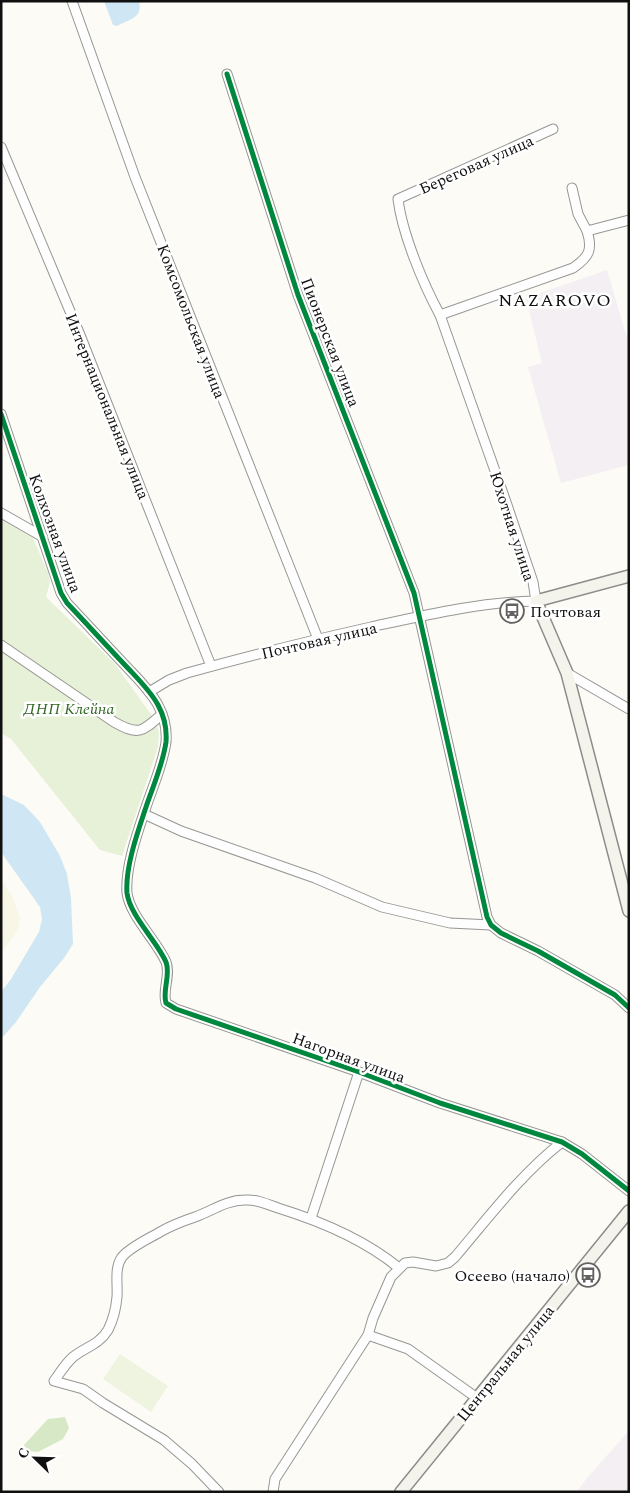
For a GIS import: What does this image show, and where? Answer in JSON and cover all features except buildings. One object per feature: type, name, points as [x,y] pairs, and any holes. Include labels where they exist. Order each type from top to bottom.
[{"type":"street","name":"Комсомольская улица","points":[[72,1],[135,177],[318,639]]},
{"type":"street","name":"Пионерская улица","points":[[227,74],[298,295],[414,593],[487,917],[491,925]]},
{"type":"street","name":"Береговая улица","points":[[398,199],[554,130]]},
{"type":"street","name":"Интернациональная улица","points":[[1,146],[80,335],[212,666]]},
{"type":"street","points":[[440,315],[573,268],[585,260],[590,250],[590,241],[578,214],[572,188]]},
{"type":"street","name":"Юхотная улица","points":[[398,199],[400,217],[429,294],[440,315],[533,582],[536,601],[568,673],[629,911]]},
{"type":"street","points":[[587,231],[629,220]]},
{"type":"street","name":"Колхозная улица","points":[[1,414],[61,593],[67,603],[150,692]]},
{"type":"street","points":[[1,513],[42,537]]},
{"type":"street","name":"Почтовая улица","points":[[150,692],[178,677],[212,666],[318,639],[419,616],[507,602],[536,601],[629,576]]},
{"type":"street","points":[[1,645],[114,722],[129,730],[138,731],[148,727],[162,714]]},
{"type":"street","points":[[568,673],[629,709]]},
{"type":"street","points":[[150,692],[162,714],[166,728],[166,742],[142,818],[315,878],[382,908],[450,924],[491,925],[615,995],[629,1008]]},
{"type":"street","name":"Нагорная улица","points":[[142,818],[130,868],[127,893],[130,903],[144,928],[167,964],[164,997],[166,1003],[176,1010],[359,1072],[440,1103],[562,1142],[582,1154],[629,1191]]},
{"type":"street","points":[[311,1218],[359,1072]]},
{"type":"street","points":[[272,1492],[276,1479],[368,1335],[381,1298],[391,1278],[399,1268],[405,1263],[413,1262],[436,1266],[448,1263],[534,1167],[562,1142]]},
{"type":"street","points":[[219,1492],[192,1464],[164,1440],[83,1389],[54,1381],[66,1363],[96,1343],[108,1330],[114,1316],[117,1299],[118,1264],[123,1256],[170,1226],[217,1206],[237,1200],[246,1200],[259,1202],[311,1218],[385,1256],[399,1268]]},
{"type":"street","name":"Центральная улица","points":[[401,1492],[629,1211]]},
{"type":"street","points":[[368,1335],[408,1348],[477,1398]]},
{"type":"shaded area","points":[[607,270],[626,335],[629,335],[629,465],[561,483],[528,367],[542,363],[526,298]]},
{"type":"shaded area","points":[[1,880],[12,896],[20,918],[18,930],[1,952]]},
{"type":"shaded area","points":[[629,1431],[629,1492],[577,1492],[587,1478]]},
{"type":"green space","name":"ДНП Клейна","points":[[1,520],[33,538],[50,582],[46,597],[115,664],[155,720],[159,732],[158,747],[122,856],[100,850],[11,739],[1,733]]},
{"type":"green space","points":[[120,1354],[168,1386],[151,1412],[103,1379]]},
{"type":"green space","points":[[65,1417],[69,1428],[63,1439],[38,1452],[28,1451],[24,1445],[48,1419]]},
{"type":"water","points":[[104,1],[139,1],[140,7],[137,15],[117,26],[113,25]]},
{"type":"water","points":[[1,794],[24,805],[40,822],[60,856],[67,874],[71,898],[73,944],[16,1022],[1,1039],[1,992],[39,932],[42,919],[40,907],[1,852]]},
{"type":"cycle path","points":[[227,74],[298,295],[414,593],[487,917],[491,925],[501,933],[538,951],[615,995],[629,1008]]},
{"type":"cycle path","points":[[1,414],[61,593],[67,603],[147,689],[155,699],[163,718],[166,737],[165,750],[133,849],[128,872],[127,893],[133,911],[166,962],[168,972],[165,993],[166,1003],[176,1009],[359,1072],[440,1103],[562,1142],[582,1154],[629,1191]]},
{"type":"place","name":"Почтовая","points":[[512,611]]},
{"type":"place","name":"Осеево (начало)","points":[[588,1275]]},
{"type":"district","name":"NAZAROVO","points":[[555,300]]}]
